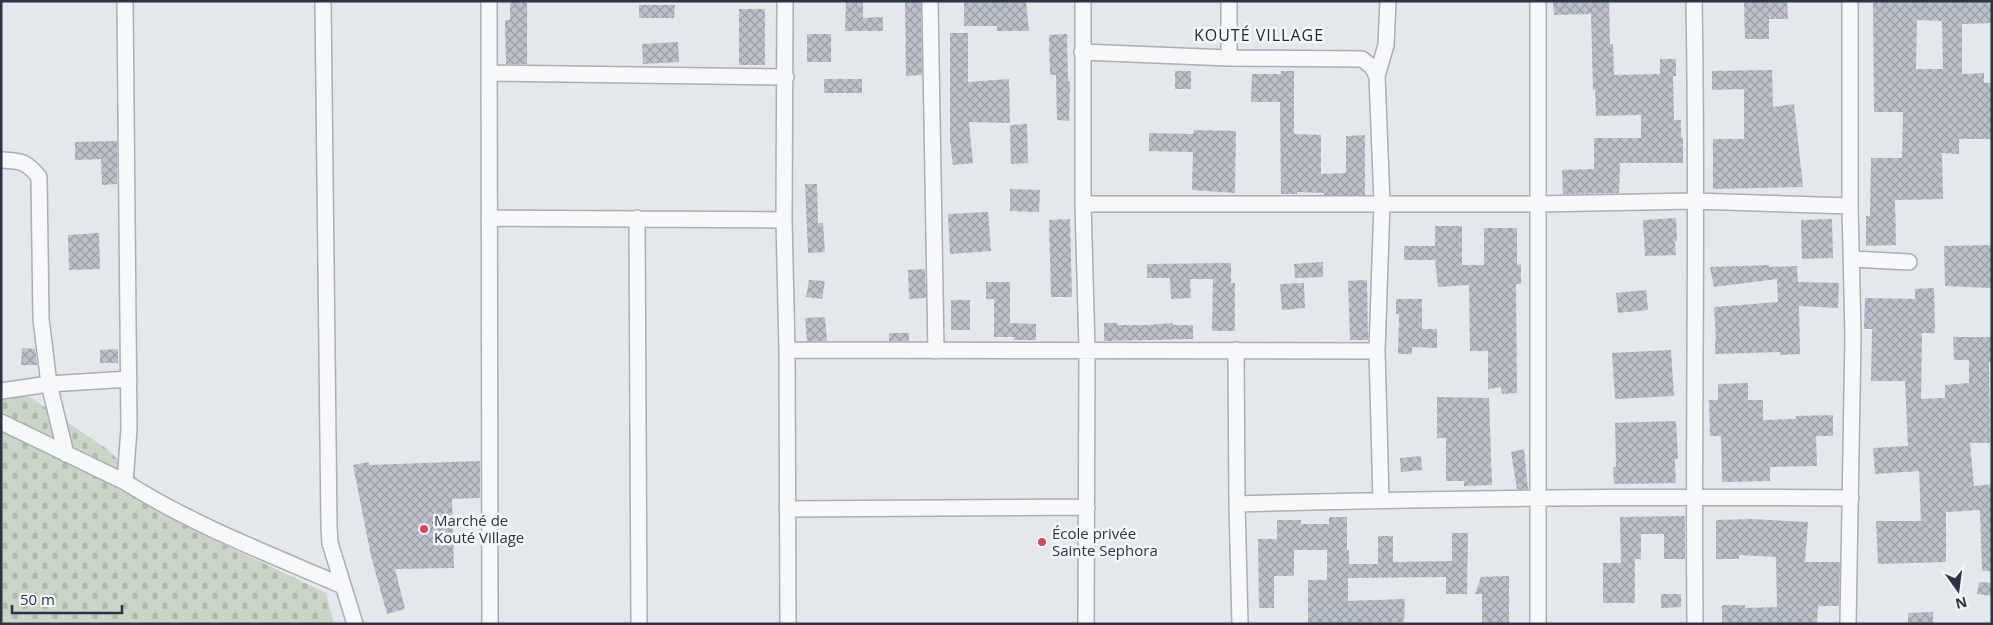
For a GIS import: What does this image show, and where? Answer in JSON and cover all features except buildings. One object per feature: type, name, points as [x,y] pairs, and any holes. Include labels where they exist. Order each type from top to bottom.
[{"type":"street","points":[[125,1],[129,379],[129,428],[125,482]]},
{"type":"street","points":[[323,1],[329,527],[330,543],[355,624]]},
{"type":"street","points":[[489,1],[490,624]]},
{"type":"street","points":[[786,1],[784,220],[787,350],[788,624]]},
{"type":"street","points":[[930,1],[936,351]]},
{"type":"street","points":[[1083,1],[1083,204],[1087,349],[1088,507],[1086,624]]},
{"type":"street","points":[[1229,1],[1229,58]]},
{"type":"street","points":[[1380,499],[1378,351],[1382,203],[1376,76],[1386,45],[1388,1]]},
{"type":"street","points":[[1538,1],[1538,624]]},
{"type":"street","points":[[1694,1],[1694,496],[1696,624]]},
{"type":"street","points":[[1848,624],[1853,335],[1850,206],[1850,1]]},
{"type":"street","points":[[1082,52],[1229,58],[1362,60],[1372,67],[1376,76]]},
{"type":"street","points":[[489,74],[786,77]]},
{"type":"street","points":[[1,160],[22,161],[30,166],[39,177],[41,319],[49,384],[66,454]]},
{"type":"street","points":[[1083,204],[1538,204],[1695,201],[1850,206]]},
{"type":"street","points":[[489,218],[784,220]]},
{"type":"street","points":[[637,218],[639,624]]},
{"type":"street","points":[[1852,259],[1909,262]]},
{"type":"street","points":[[787,350],[1087,349],[1378,351]]},
{"type":"street","points":[[1236,350],[1240,624]]},
{"type":"street","points":[[1,391],[49,384],[129,379]]},
{"type":"street","points":[[1,422],[125,482],[158,503],[191,519],[343,586]]},
{"type":"street","points":[[1237,504],[1380,499],[1694,496],[1851,498]]},
{"type":"street","points":[[787,509],[1088,507]]},
{"type":"green space","points":[[1,388],[30,397],[107,449],[189,528],[326,593],[334,624],[1,624]]},
{"type":"place","name":"Marché de Kouté Village","points":[[424,529]]},
{"type":"place","name":"École privée Sainte Sephora","points":[[1042,542]]},
{"type":"district","name":"KOUTÉ VILLAGE","points":[[1259,35]]}]
